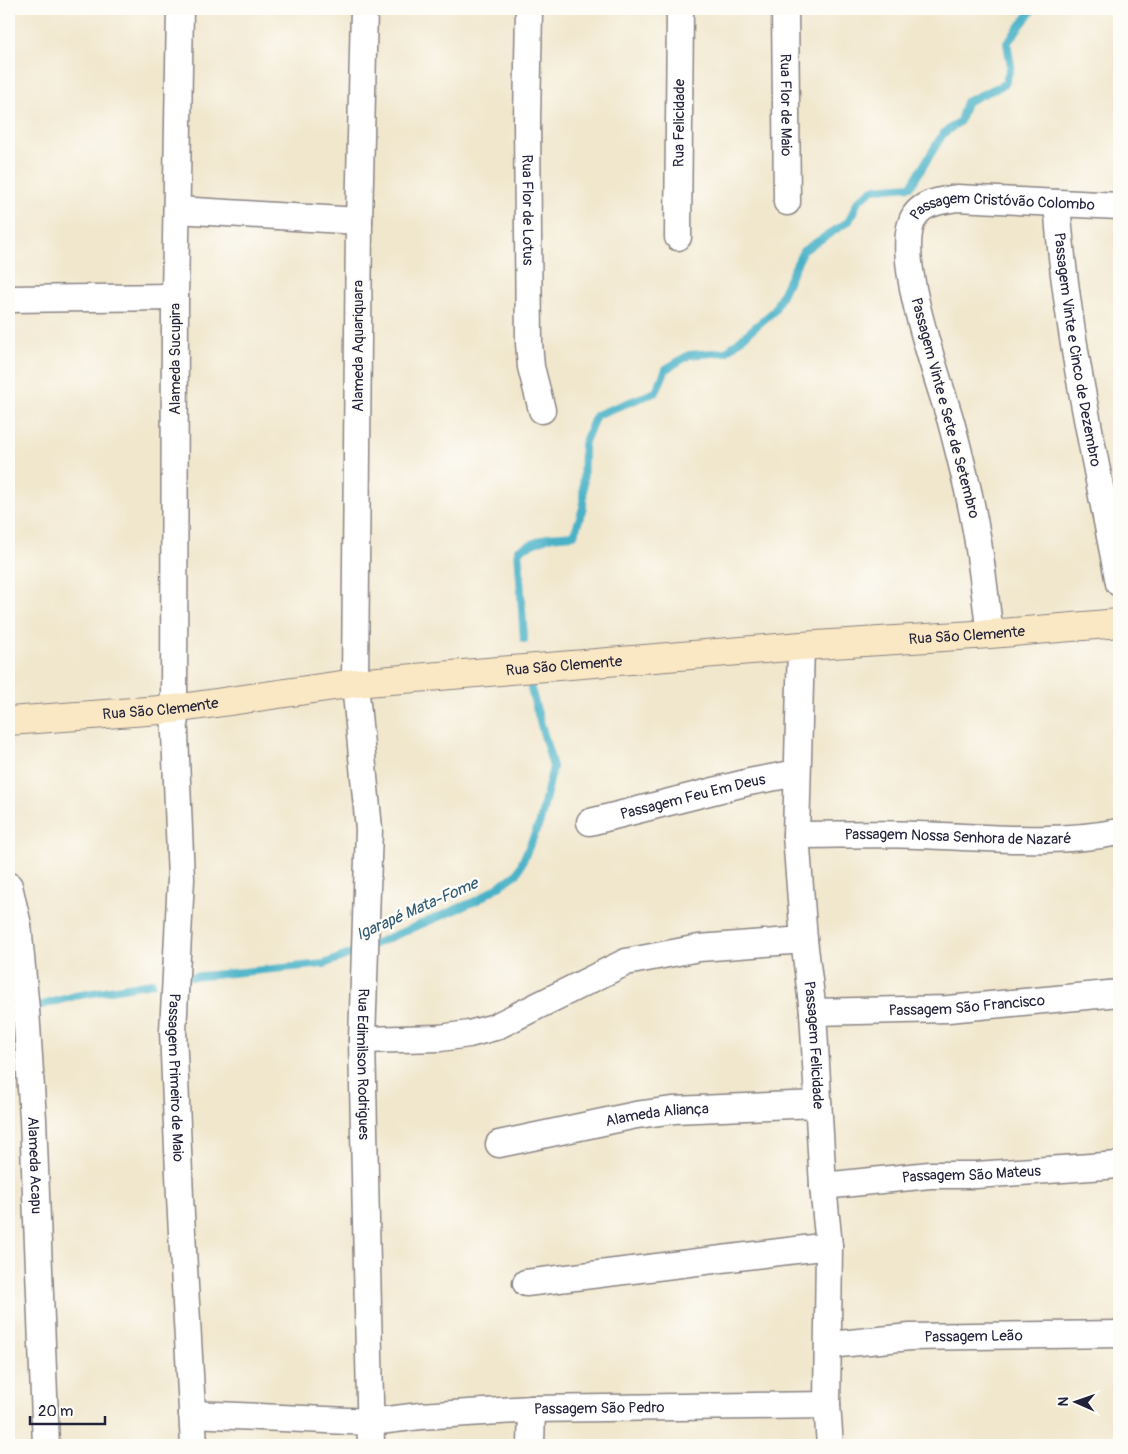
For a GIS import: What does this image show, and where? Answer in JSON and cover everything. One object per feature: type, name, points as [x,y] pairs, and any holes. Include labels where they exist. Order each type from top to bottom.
[{"type":"main road","name":"Rua São Clemente","points":[[9,721],[174,709],[355,683],[801,646],[990,634],[1119,623]]},
{"type":"street","name":"Alameda Sucupira","points":[[174,709],[175,297],[180,9]]},
{"type":"street","name":"Alameda Aquariquara","points":[[355,683],[359,221],[364,9]]},
{"type":"street","name":"Rua Flor de Lotus","points":[[529,9],[527,140],[529,344],[531,367],[542,410]]},
{"type":"street","name":"Rua Felicidade","points":[[678,237],[680,9]]},
{"type":"street","name":"Rua Flor de Maio","points":[[785,9],[787,202]]},
{"type":"street","name":"Passagem Cristóvão Colombo","points":[[908,241],[910,225],[915,214],[924,206],[937,201],[957,198],[1119,206]]},
{"type":"street","name":"Passagem Vinte e Cinco de Dezembro","points":[[1057,203],[1068,311],[1083,401],[1119,583]]},
{"type":"street","points":[[177,210],[359,221]]},
{"type":"street","name":"Passagem Vinte e Sete de Setembro","points":[[908,241],[910,275],[952,425],[976,526],[990,634]]},
{"type":"street","points":[[9,300],[175,297]]},
{"type":"street","name":"Passagem Felicidade","points":[[801,646],[796,835],[804,940],[813,1012],[823,1186],[829,1246],[827,1405],[830,1445]]},
{"type":"street","name":"Rua Edimilson Rodrigues","points":[[355,683],[369,829],[362,1040],[371,1433]]},
{"type":"street","name":"Passagem Primeiro de Maio","points":[[174,709],[181,879],[173,1031],[194,1445]]},
{"type":"street","name":"Passagem Feu Em Deus","points":[[590,822],[749,782],[797,773]]},
{"type":"street","name":"Passagem Nossa Senhora de Nazaré","points":[[796,835],[916,835],[1043,840],[1119,832]]},
{"type":"street","name":"Alameda Acapu","points":[[9,886],[18,925],[26,1010],[33,1119],[46,1445]]},
{"type":"street","points":[[362,1040],[440,1038],[470,1034],[496,1027],[626,962],[699,948],[804,940]]},
{"type":"street","name":"Passagem São Francisco","points":[[813,1012],[948,1009],[1119,993]]},
{"type":"street","name":"Alameda Aliança","points":[[499,1144],[636,1115],[674,1110],[818,1104]]},
{"type":"street","name":"Passagem São Mateus","points":[[823,1186],[930,1176],[976,1175],[1119,1165]]},
{"type":"street","points":[[526,1283],[829,1246]]},
{"type":"street","name":"Passagem Leão","points":[[829,1345],[910,1338],[1119,1334]]},
{"type":"street","name":"Passagem São Pedro","points":[[192,1414],[371,1433],[420,1416],[532,1409],[827,1405]]},
{"type":"street","points":[[530,1445],[532,1409]]},
{"type":"waterway","name":"Igarapé Mata-Fome","points":[[524,639],[518,550],[549,537],[574,535],[583,508],[584,444],[596,415],[656,392],[666,369],[689,355],[726,352],[774,311],[803,251],[849,221],[858,201],[873,189],[911,186],[943,134],[960,121],[966,102],[1005,84],[1011,66],[1007,43],[1033,9]]},
{"type":"waterway","name":"Igarapé Mata-Fome","points":[[370,946],[478,900],[517,874],[540,822],[553,767],[531,689]]},
{"type":"waterway","name":"Igarapé Mata-Fome","points":[[192,977],[324,964],[360,950]]},
{"type":"waterway","name":"Igarapé Mata-Fome","points":[[9,1014],[75,996],[152,983]]}]
